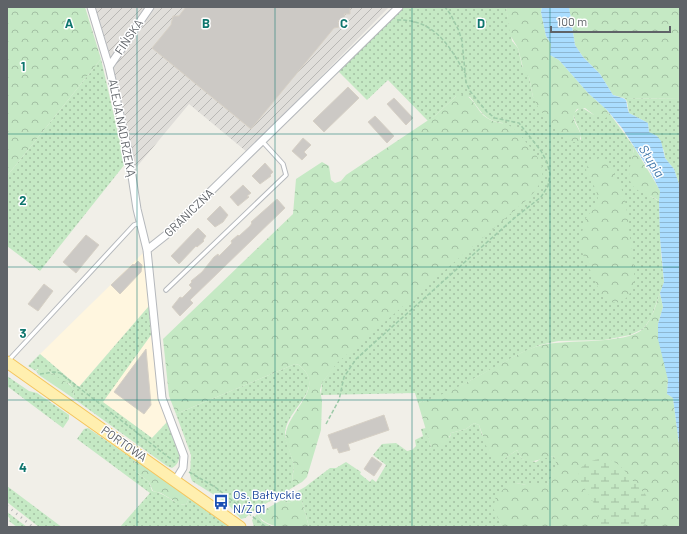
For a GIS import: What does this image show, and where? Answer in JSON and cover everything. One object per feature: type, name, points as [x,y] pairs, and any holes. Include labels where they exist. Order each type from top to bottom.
[{"type":"main road","name":"PORTOWA","points":[[7,362],[240,527]]},
{"type":"street","name":"ALEJA NAD RZEKĄ","points":[[91,7],[109,67],[128,150],[137,209],[142,223],[147,250]]},
{"type":"street","name":"FIŃSKA","points":[[109,67],[150,7]]},
{"type":"street","name":"GRANICZNA","points":[[147,250],[166,235],[399,7]]},
{"type":"street","points":[[147,250],[161,392],[165,408],[183,450],[183,468],[175,480]]},
{"type":"lane","points":[[166,290],[286,176],[284,164],[262,141]]},
{"type":"lane","points":[[7,362],[134,225],[142,223]]},
{"type":"path","points":[[326,424],[339,400],[344,377],[356,359],[512,220],[540,197],[548,186],[550,169],[541,151],[519,123],[495,118],[470,91],[465,74],[462,41],[451,15],[445,7]]},
{"type":"path","points":[[386,20],[404,20],[432,28],[453,52],[465,74]]},
{"type":"path","points":[[37,374],[57,371],[60,373],[183,468],[215,487],[266,527]]},
{"type":"shaded area","points":[[95,7],[389,7],[247,152],[189,104],[135,169],[128,130],[106,42]]},
{"type":"shaded area","points":[[143,253],[149,306],[79,387],[40,354]]},
{"type":"shaded area","points":[[151,335],[158,398],[168,421],[152,438],[102,402]]},
{"type":"green space","points":[[7,7],[85,7],[101,59],[7,176]]},
{"type":"green space","points":[[404,7],[506,7],[512,41],[518,48],[522,66],[529,77],[533,97],[581,140],[574,113],[581,107],[594,115],[608,115],[607,110],[634,147],[632,160],[650,196],[659,201],[661,254],[664,282],[651,318],[643,329],[630,335],[604,340],[558,341],[540,345],[521,353],[444,395],[418,403],[415,393],[321,395],[322,383],[503,123],[487,118],[470,97],[456,96],[428,121],[388,80],[367,100],[338,71]]},
{"type":"green space","points":[[506,7],[542,7],[541,12],[546,36],[551,44],[550,55],[559,60],[588,93],[607,110],[608,115],[606,118],[594,115],[585,108],[577,109],[574,119],[581,135],[579,142],[571,142],[566,139],[539,109],[533,97],[529,77],[524,72],[518,48],[510,35]]},
{"type":"green space","points":[[569,7],[680,7],[680,99],[624,98],[613,95],[600,74],[583,57],[575,45]]},
{"type":"green space","points":[[101,59],[125,164],[40,271],[7,246],[7,176]]},
{"type":"green space","points":[[464,94],[471,99],[487,118],[510,126],[518,133],[531,148],[540,162],[542,168],[541,182],[530,197],[337,363],[322,383],[320,390],[322,401],[321,430],[307,477],[302,482],[293,482],[292,478],[294,467],[285,437],[289,423],[305,397],[308,389],[309,381],[306,373],[299,365],[295,364],[176,414],[169,396],[163,339],[293,214],[296,179],[322,162],[329,166],[331,180],[335,183],[341,181],[346,175],[436,115],[456,96]]},
{"type":"green space","points":[[624,98],[680,99],[680,187],[674,169],[665,158],[664,151],[657,136],[649,132],[648,123],[629,113],[627,101]]},
{"type":"green space","points":[[634,147],[661,192],[659,201],[639,191],[630,182],[629,171]]},
{"type":"green space","points":[[601,158],[616,176],[621,187],[627,209],[634,266],[634,278],[631,292],[623,301],[618,303],[606,300],[601,294],[581,250],[580,239],[586,218],[596,205],[598,198],[596,190],[586,170],[590,160]]},
{"type":"green space","points":[[660,293],[663,307],[658,324],[668,380],[667,394],[673,398],[680,452],[680,527],[502,527],[493,508],[496,496],[508,485],[516,483],[526,485],[547,485],[557,466],[554,456],[530,462],[522,459],[517,450],[504,459],[495,460],[489,454],[479,425],[474,423],[466,429],[451,433],[445,443],[439,448],[427,450],[431,447],[418,403],[459,386],[519,354],[542,345],[610,340],[635,334],[643,329],[649,321]]},
{"type":"green space","points":[[149,306],[151,335],[103,402],[152,438],[168,421],[176,439],[179,452],[177,464],[172,468],[167,466],[73,398],[74,391],[70,384],[58,379],[48,370],[37,369],[36,371],[28,366],[40,354],[79,387]]},
{"type":"green space","points":[[295,364],[299,365],[307,374],[309,382],[308,390],[287,424],[285,433],[294,466],[292,478],[293,482],[302,482],[255,510],[245,518],[241,519],[227,503],[192,481],[190,475],[191,455],[176,414]]},
{"type":"green space","points":[[40,368],[47,369],[69,384],[74,391],[73,398],[39,375],[36,371]]},
{"type":"green space","points":[[7,376],[29,391],[37,393],[69,415],[69,419],[63,428],[7,386]]},
{"type":"green space","points":[[474,423],[479,425],[482,435],[504,459],[517,450],[522,459],[536,462],[542,458],[554,456],[558,466],[547,485],[526,485],[516,483],[494,508],[502,527],[309,527],[302,501],[296,500],[288,503],[282,500],[305,487],[330,468],[336,468],[346,462],[361,472],[360,474],[370,482],[372,479],[376,482],[386,465],[373,455],[382,444],[396,443],[407,451],[412,450],[416,446],[415,440],[423,436],[421,429],[426,428],[431,447],[428,450],[450,437],[451,433],[466,429]]},
{"type":"green space","points":[[88,428],[136,461],[134,462],[135,471],[149,482],[152,491],[161,493],[181,504],[186,505],[189,498],[229,527],[120,527],[150,493],[77,439],[84,429]]},
{"type":"green space","points":[[598,459],[605,459],[620,466],[645,495],[648,500],[649,510],[643,527],[599,527],[596,508],[583,485],[579,473],[581,468],[587,463]]},
{"type":"green space","points":[[136,461],[189,498],[186,505],[179,504],[161,493],[153,491],[149,482],[135,471],[133,464]]},
{"type":"green space","points":[[7,486],[62,527],[39,527],[7,502]]},
{"type":"green space","points":[[282,500],[288,503],[296,500],[302,501],[309,527],[274,526],[262,519],[257,514]]},
{"type":"green space","points":[[7,512],[27,527],[17,527],[9,521],[10,519]]},
{"type":"green space","points":[[257,514],[262,521],[273,527],[254,527],[252,520]]},
{"type":"water","name":"Słupia","points":[[542,7],[569,7],[575,45],[583,57],[600,74],[613,95],[626,100],[629,113],[648,123],[649,132],[657,136],[661,141],[665,158],[674,169],[680,187],[680,452],[673,398],[667,394],[668,380],[658,339],[658,324],[663,307],[660,293],[664,282],[660,238],[660,191],[650,171],[622,128],[607,110],[588,93],[559,60],[550,55],[551,44],[546,36],[541,12]]},
{"type":"building","points":[[186,7],[350,7],[350,14],[344,14],[345,20],[338,21],[339,27],[334,28],[251,129],[152,48],[171,25],[173,16],[179,16]]},
{"type":"building","points":[[348,87],[359,98],[324,132],[313,121]]},
{"type":"building","points":[[394,98],[413,118],[406,125],[387,104]]},
{"type":"building","points":[[375,116],[394,136],[387,143],[368,122]]},
{"type":"building","points":[[303,138],[311,145],[304,152],[307,155],[302,160],[292,151]]},
{"type":"building","points":[[265,163],[273,172],[270,175],[271,176],[260,184],[252,176]]},
{"type":"building","points":[[243,185],[251,193],[247,196],[249,197],[238,206],[230,197]]},
{"type":"building","points":[[277,199],[285,208],[190,300],[193,303],[180,316],[172,307],[180,297],[182,298],[192,288],[189,285],[192,282],[191,281],[202,272],[214,257],[218,254],[219,256],[232,243],[231,241],[250,226],[252,223],[251,222]]},
{"type":"building","points":[[220,206],[228,215],[223,222],[215,227],[207,219]]},
{"type":"building","points":[[198,228],[206,236],[203,240],[204,241],[197,247],[196,246],[179,264],[171,256]]},
{"type":"building","points":[[86,235],[99,245],[76,273],[63,262]]},
{"type":"building","points":[[138,261],[142,265],[141,272],[120,294],[111,285]]},
{"type":"building","points":[[44,284],[53,291],[38,311],[28,304]]},
{"type":"building","points":[[146,349],[151,405],[144,414],[114,392]]},
{"type":"building","points":[[384,415],[389,430],[348,444],[350,450],[339,453],[337,448],[333,449],[328,435]]},
{"type":"building","points":[[372,457],[382,464],[374,476],[364,469]]},
{"type":"railway","points":[[7,506],[33,527]]},
{"type":"place","name":"Os. Bałtyckie N/Ż 01","points":[[221,502]]}]
